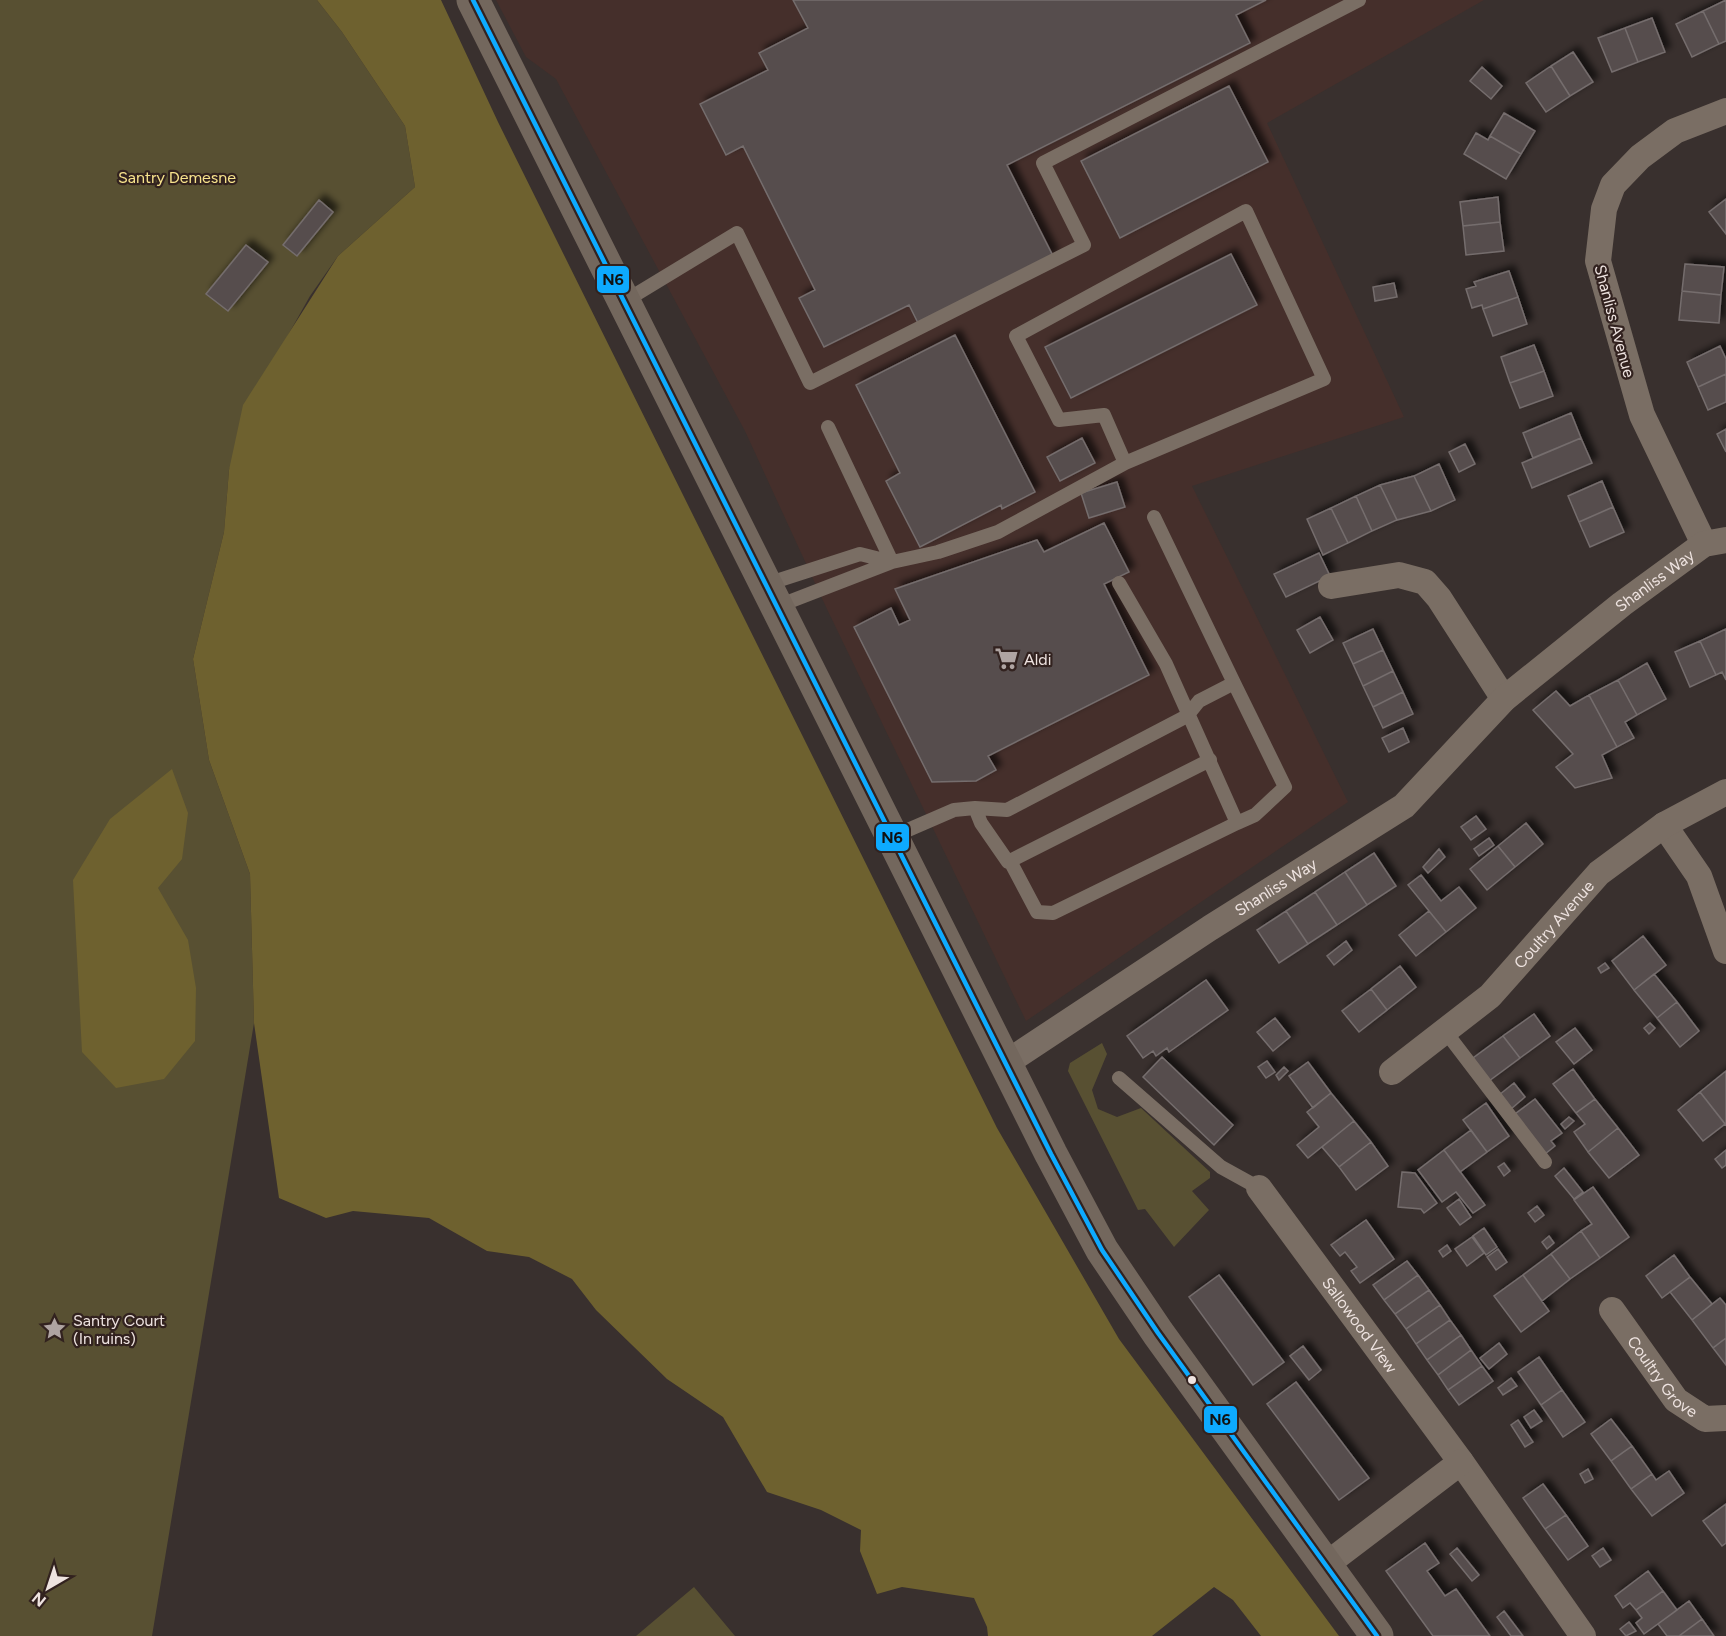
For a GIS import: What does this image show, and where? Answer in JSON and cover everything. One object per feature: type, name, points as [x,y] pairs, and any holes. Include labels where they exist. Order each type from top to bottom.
[{"type":"main road","points":[[473,0],[894,836],[1017,1056],[1102,1250],[1158,1333],[1377,1636]]},
{"type":"street","name":"Shanliss Avenue","points":[[1715,542],[1642,415],[1598,261],[1604,209],[1613,185],[1640,157],[1675,131],[1726,111]]},
{"type":"street","name":"Shanliss Way","points":[[1017,1056],[1210,928],[1404,806],[1504,699],[1622,604],[1715,542]]},
{"type":"street","points":[[1331,586],[1399,575],[1425,582],[1439,598],[1504,699]]},
{"type":"street","name":"Coultry Avenue","points":[[1392,1072],[1490,996],[1599,873],[1664,825],[1726,792]]},
{"type":"street","points":[[1664,825],[1699,876],[1726,951]]},
{"type":"street","name":"Sallowood View","points":[[1259,1188],[1461,1462],[1583,1636]]},
{"type":"street","name":"Coultry Grove","points":[[1612,1310],[1676,1400],[1705,1419],[1726,1418]]},
{"type":"street","points":[[1327,1564],[1461,1462]]},
{"type":"lane","points":[[625,301],[737,233],[810,383],[1084,245],[1043,163],[1359,0]]},
{"type":"lane","points":[[772,595],[892,562],[938,552],[998,532],[1125,463],[1324,379],[1246,211],[1016,336],[1059,420],[1104,415],[1125,463]]},
{"type":"lane","points":[[828,428],[892,562]]},
{"type":"lane","points":[[975,808],[981,823],[1010,861],[1037,912],[1053,913],[1255,815],[1285,787],[1154,517]]},
{"type":"lane","points":[[772,595],[860,554],[892,562]]},
{"type":"lane","points":[[1119,583],[1166,664],[1237,823]]},
{"type":"lane","points":[[894,836],[954,810],[975,808],[1007,810],[1188,716],[1199,700],[1234,683]]},
{"type":"lane","points":[[1010,861],[1210,760]]},
{"type":"lane","points":[[1445,1031],[1545,1162]]},
{"type":"lane","points":[[1119,1078],[1221,1167],[1259,1188]]},
{"type":"shaded area","points":[[317,0],[441,0],[498,122],[997,1128],[1119,1339],[1339,1636],[1261,1636],[1233,1600],[1214,1587],[1152,1636],[988,1636],[987,1627],[974,1598],[902,1587],[877,1594],[860,1551],[861,1530],[821,1510],[767,1492],[723,1417],[667,1379],[596,1310],[572,1279],[529,1257],[487,1251],[429,1218],[353,1211],[326,1218],[279,1198],[254,1023],[250,874],[209,760],[193,659],[224,532],[229,470],[243,405],[338,256],[415,187],[405,126],[342,32]]},
{"type":"shaded area","points":[[496,0],[1484,0],[1267,123],[1404,417],[1192,486],[1348,802],[1026,1021],[826,607],[745,431],[556,79],[526,57]]},
{"type":"shaded area","points":[[172,769],[188,813],[182,859],[158,888],[188,940],[196,988],[195,1041],[164,1079],[116,1088],[82,1052],[73,880],[110,819]]},
{"type":"green space","name":"Santry Demesne","points":[[0,0],[317,0],[342,32],[405,126],[415,187],[338,256],[310,296],[283,344],[229,470],[224,532],[193,659],[209,760],[250,874],[254,1023],[152,1636],[0,1636]]},
{"type":"green space","points":[[1102,1043],[1107,1054],[1092,1090],[1098,1109],[1117,1117],[1141,1108],[1210,1172],[1210,1178],[1192,1191],[1209,1210],[1174,1247],[1145,1209],[1138,1210],[1068,1071],[1070,1063]]},
{"type":"green space","points":[[694,1587],[735,1636],[636,1636]]},
{"type":"building","points":[[793,0],[1266,0],[1236,15],[1250,43],[1007,165],[1053,256],[918,323],[909,305],[824,347],[799,298],[815,290],[743,146],[726,155],[700,104],[768,70],[759,53],[808,28]]},
{"type":"building","points":[[1726,0],[1726,41],[1719,44],[1703,11]]},
{"type":"building","points":[[1703,11],[1719,44],[1692,57],[1676,24]]},
{"type":"building","points":[[1652,18],[1665,52],[1638,62],[1625,28]]},
{"type":"building","points":[[1625,28],[1638,62],[1612,72],[1598,38]]},
{"type":"building","points":[[1573,52],[1593,82],[1570,96],[1551,66]]},
{"type":"building","points":[[1551,66],[1570,96],[1546,112],[1526,83]]},
{"type":"building","points":[[1482,67],[1502,86],[1491,99],[1470,81]]},
{"type":"building","points":[[1229,86],[1268,162],[1120,238],[1081,161]]},
{"type":"building","points":[[1504,113],[1535,131],[1521,154],[1490,136]]},
{"type":"building","points":[[1476,133],[1488,140],[1490,136],[1521,154],[1506,179],[1464,154]]},
{"type":"building","points":[[1498,197],[1500,222],[1463,226],[1460,202]]},
{"type":"building","points":[[1726,199],[1726,234],[1709,212]]},
{"type":"building","points":[[319,200],[333,212],[297,256],[283,245]]},
{"type":"building","points":[[1500,222],[1504,251],[1466,255],[1463,226]]},
{"type":"building","points":[[246,245],[268,262],[228,311],[206,294]]},
{"type":"building","points":[[1231,254],[1257,305],[1071,398],[1045,347]]},
{"type":"building","points":[[1685,264],[1724,267],[1721,295],[1682,291]]},
{"type":"building","points":[[1509,271],[1518,297],[1483,309],[1482,305],[1472,308],[1466,289],[1476,286],[1474,282]]},
{"type":"building","points":[[1394,283],[1397,297],[1375,301],[1373,287]]},
{"type":"building","points":[[1682,291],[1721,295],[1719,323],[1679,320]]},
{"type":"building","points":[[1518,297],[1527,324],[1493,336],[1483,309]]},
{"type":"building","points":[[955,335],[1035,492],[1002,509],[1001,505],[920,547],[886,481],[900,473],[856,385]]},
{"type":"building","points":[[1534,345],[1544,371],[1510,383],[1501,357]]},
{"type":"building","points":[[1720,346],[1726,359],[1726,374],[1698,387],[1687,362]]},
{"type":"building","points":[[1544,371],[1553,396],[1520,408],[1510,383]]},
{"type":"building","points":[[1726,374],[1726,402],[1708,410],[1698,387]]},
{"type":"building","points":[[1571,413],[1581,438],[1533,458],[1523,433]]},
{"type":"building","points":[[1726,429],[1726,452],[1717,434]]},
{"type":"building","points":[[1082,438],[1095,463],[1060,481],[1047,457]]},
{"type":"building","points":[[1581,438],[1592,463],[1532,488],[1522,463]]},
{"type":"building","points":[[1465,444],[1475,464],[1459,472],[1449,452]]},
{"type":"building","points":[[1439,464],[1455,500],[1431,511],[1414,476]]},
{"type":"building","points":[[1414,476],[1431,511],[1397,520],[1380,485]]},
{"type":"building","points":[[1602,481],[1613,507],[1579,522],[1568,496]]},
{"type":"building","points":[[1117,482],[1125,507],[1089,518],[1081,493]]},
{"type":"building","points":[[1380,485],[1397,520],[1372,531],[1356,496]]},
{"type":"building","points":[[1356,496],[1372,531],[1348,543],[1331,508]]},
{"type":"building","points":[[1613,507],[1624,532],[1590,547],[1579,522]]},
{"type":"building","points":[[1331,508],[1348,543],[1323,555],[1307,519]]},
{"type":"building","name":"Aldi","points":[[1104,523],[1129,572],[1104,584],[1149,675],[988,756],[996,770],[976,781],[932,782],[854,627],[891,608],[899,625],[910,620],[895,589],[1037,540],[1044,552]]},
{"type":"building","points":[[1319,553],[1330,576],[1286,597],[1274,574]]},
{"type":"building","points":[[1320,617],[1333,640],[1310,653],[1297,630]]},
{"type":"building","points":[[1373,629],[1383,650],[1353,664],[1343,643]]},
{"type":"building","points":[[1726,629],[1726,680],[1722,672],[1716,675],[1700,641]]},
{"type":"building","points":[[1700,641],[1716,675],[1690,687],[1675,652]]},
{"type":"building","points":[[1383,650],[1393,671],[1363,686],[1353,664]]},
{"type":"building","points":[[1647,663],[1666,699],[1637,715],[1618,680]]},
{"type":"building","points":[[1393,671],[1403,692],[1373,707],[1363,686]]},
{"type":"building","points":[[1618,680],[1637,715],[1625,722],[1634,738],[1617,747],[1589,695]]},
{"type":"building","points":[[1556,691],[1570,706],[1589,695],[1617,747],[1602,755],[1612,778],[1575,788],[1556,767],[1573,754],[1533,710]]},
{"type":"building","points":[[1403,692],[1413,714],[1383,728],[1373,707]]},
{"type":"building","points":[[1403,728],[1409,742],[1389,752],[1382,738]]},
{"type":"building","points":[[1476,816],[1486,829],[1471,840],[1461,827]]},
{"type":"building","points":[[1526,823],[1543,844],[1515,867],[1498,846]]},
{"type":"building","points":[[1489,838],[1494,845],[1479,856],[1474,849]]},
{"type":"building","points":[[1498,846],[1515,867],[1487,890],[1470,869]]},
{"type":"building","points":[[1439,849],[1445,857],[1428,873],[1423,867]]},
{"type":"building","points":[[1374,853],[1396,886],[1367,905],[1345,872]]},
{"type":"building","points":[[1345,872],[1367,905],[1337,925],[1315,892]]},
{"type":"building","points":[[1421,875],[1441,901],[1459,887],[1476,908],[1446,932],[1408,885]]},
{"type":"building","points":[[1315,892],[1337,925],[1308,944],[1286,911]]},
{"type":"building","points":[[1286,911],[1308,944],[1279,963],[1257,930]]},
{"type":"building","points":[[1429,911],[1446,932],[1416,956],[1399,935]]},
{"type":"building","points":[[1643,936],[1666,965],[1634,990],[1612,961]]},
{"type":"building","points":[[1346,941],[1352,950],[1334,965],[1327,956]]},
{"type":"building","points":[[1605,963],[1609,968],[1601,973],[1598,968]]},
{"type":"building","points":[[1400,966],[1416,987],[1387,1010],[1371,989]]},
{"type":"building","points":[[1654,974],[1677,1002],[1657,1018],[1634,990]]},
{"type":"building","points":[[1206,980],[1228,1010],[1169,1052],[1167,1048],[1156,1056],[1153,1051],[1143,1058],[1127,1036]]},
{"type":"building","points":[[1371,989],[1387,1010],[1359,1032],[1342,1011]]},
{"type":"building","points":[[1677,1002],[1699,1031],[1680,1047],[1657,1018]]},
{"type":"building","points":[[1534,1014],[1550,1036],[1520,1058],[1503,1036]]},
{"type":"building","points":[[1275,1018],[1290,1037],[1273,1051],[1257,1032]]},
{"type":"building","points":[[1650,1023],[1655,1028],[1649,1034],[1644,1028]]},
{"type":"building","points":[[1575,1028],[1592,1050],[1574,1064],[1556,1042]]},
{"type":"building","points":[[1503,1036],[1520,1058],[1489,1081],[1473,1058]]},
{"type":"building","points":[[1162,1057],[1233,1125],[1214,1145],[1143,1077]]},
{"type":"building","points":[[1267,1061],[1275,1072],[1266,1078],[1258,1067]]},
{"type":"building","points":[[1308,1062],[1331,1093],[1313,1108],[1289,1076]]},
{"type":"building","points":[[1284,1067],[1288,1071],[1279,1080],[1276,1075]]},
{"type":"building","points":[[1573,1069],[1595,1099],[1576,1113],[1553,1084]]},
{"type":"building","points":[[1726,1071],[1726,1125],[1700,1092]]},
{"type":"building","points":[[1514,1083],[1525,1097],[1511,1109],[1499,1095]]},
{"type":"building","points":[[1700,1092],[1725,1124],[1703,1141],[1678,1110]]},
{"type":"building","points":[[1331,1093],[1354,1121],[1308,1158],[1297,1145],[1319,1127],[1307,1112]]},
{"type":"building","points":[[1535,1099],[1562,1133],[1551,1141],[1555,1146],[1545,1154],[1515,1114]]},
{"type":"building","points":[[1595,1099],[1618,1128],[1588,1152],[1574,1132],[1585,1124],[1576,1113]]},
{"type":"building","points":[[1486,1103],[1509,1136],[1487,1152],[1463,1120]]},
{"type":"building","points":[[1569,1117],[1574,1121],[1565,1129],[1561,1124]]},
{"type":"building","points":[[1354,1121],[1371,1142],[1339,1167],[1322,1147]]},
{"type":"building","points":[[1618,1128],[1639,1155],[1609,1178],[1588,1152]]},
{"type":"building","points":[[1471,1130],[1487,1152],[1460,1172],[1444,1150]]},
{"type":"building","points":[[1371,1142],[1388,1166],[1356,1190],[1339,1167]]},
{"type":"building","points":[[1444,1150],[1485,1205],[1473,1213],[1456,1192],[1442,1202],[1418,1170]]},
{"type":"building","points":[[1726,1150],[1726,1165],[1722,1168],[1715,1159]]},
{"type":"building","points":[[1504,1163],[1510,1171],[1504,1176],[1498,1167]]},
{"type":"building","points":[[1564,1168],[1583,1192],[1574,1199],[1555,1176]]},
{"type":"building","points":[[1402,1172],[1415,1173],[1437,1203],[1424,1213],[1421,1209],[1398,1207]]},
{"type":"building","points":[[1593,1187],[1629,1237],[1600,1258],[1581,1231],[1592,1224],[1574,1200]]},
{"type":"building","points":[[1459,1199],[1471,1217],[1460,1225],[1447,1208]]},
{"type":"building","points":[[1537,1206],[1544,1215],[1535,1222],[1528,1213]]},
{"type":"building","points":[[1366,1220],[1394,1259],[1360,1283],[1351,1271],[1357,1267],[1345,1252],[1340,1256],[1331,1245]]},
{"type":"building","points":[[1484,1228],[1497,1247],[1486,1255],[1473,1236]]},
{"type":"building","points":[[1581,1231],[1600,1258],[1570,1279],[1551,1254]]},
{"type":"building","points":[[1549,1236],[1554,1243],[1547,1249],[1542,1242]]},
{"type":"building","points":[[1472,1237],[1484,1253],[1467,1266],[1455,1249]]},
{"type":"building","points":[[1447,1245],[1451,1251],[1443,1257],[1439,1251]]},
{"type":"building","points":[[1498,1249],[1507,1262],[1496,1270],[1487,1257]]},
{"type":"building","points":[[1551,1254],[1570,1279],[1542,1301],[1523,1275]]},
{"type":"building","points":[[1674,1255],[1690,1277],[1662,1298],[1646,1276]]},
{"type":"building","points":[[1407,1261],[1418,1275],[1384,1300],[1373,1285]]},
{"type":"building","points":[[1219,1275],[1284,1362],[1253,1385],[1189,1297]]},
{"type":"building","points":[[1418,1275],[1429,1290],[1395,1314],[1384,1300]]},
{"type":"building","points":[[1523,1275],[1549,1311],[1521,1332],[1494,1296]]},
{"type":"building","points":[[1690,1277],[1712,1304],[1692,1320],[1670,1292]]},
{"type":"building","points":[[1429,1290],[1440,1305],[1406,1329],[1395,1314]]},
{"type":"building","points":[[1720,1298],[1726,1305],[1726,1338],[1713,1348],[1692,1320]]},
{"type":"building","points":[[1440,1305],[1450,1320],[1416,1344],[1406,1329]]},
{"type":"building","points":[[1450,1320],[1461,1335],[1427,1360],[1416,1344]]},
{"type":"building","points":[[1461,1335],[1471,1350],[1438,1375],[1427,1360]]},
{"type":"building","points":[[1726,1338],[1726,1365],[1713,1348]]},
{"type":"building","points":[[1499,1343],[1507,1354],[1489,1369],[1480,1358]]},
{"type":"building","points":[[1303,1346],[1321,1370],[1309,1380],[1290,1356]]},
{"type":"building","points":[[1471,1350],[1482,1366],[1448,1390],[1438,1375]]},
{"type":"building","points":[[1539,1357],[1562,1390],[1541,1405],[1518,1372]]},
{"type":"building","points":[[1482,1366],[1493,1381],[1459,1405],[1448,1390]]},
{"type":"building","points":[[1511,1378],[1517,1386],[1503,1395],[1498,1388]]},
{"type":"building","points":[[1296,1382],[1369,1478],[1339,1500],[1267,1404]]},
{"type":"building","points":[[1562,1390],[1585,1422],[1563,1437],[1541,1405]]},
{"type":"building","points":[[1534,1410],[1542,1421],[1531,1428],[1524,1417]]},
{"type":"building","points":[[1611,1419],[1632,1446],[1611,1461],[1591,1434]]},
{"type":"building","points":[[1518,1420],[1533,1442],[1525,1447],[1511,1425]]},
{"type":"building","points":[[1632,1446],[1652,1474],[1631,1489],[1611,1461]]},
{"type":"building","points":[[1588,1469],[1593,1479],[1585,1483],[1580,1474]]},
{"type":"building","points":[[1669,1471],[1684,1493],[1652,1516],[1631,1489],[1652,1474],[1656,1480]]},
{"type":"building","points":[[1543,1484],[1566,1515],[1545,1529],[1523,1498]]},
{"type":"building","points":[[1726,1504],[1726,1543],[1722,1546],[1703,1521]]},
{"type":"building","points":[[1566,1515],[1588,1546],[1568,1560],[1545,1529]]},
{"type":"building","points":[[1425,1543],[1439,1563],[1427,1571],[1445,1596],[1456,1589],[1490,1636],[1433,1636],[1386,1571]]},
{"type":"building","points":[[1457,1548],[1479,1575],[1472,1581],[1450,1554]]},
{"type":"building","points":[[1603,1548],[1611,1560],[1600,1567],[1592,1556]]},
{"type":"building","points":[[1648,1571],[1663,1591],[1636,1610],[1630,1603],[1623,1608],[1615,1596]]},
{"type":"building","points":[[1663,1591],[1677,1610],[1644,1634],[1636,1623],[1642,1618],[1636,1610]]},
{"type":"building","points":[[1689,1601],[1702,1619],[1679,1636],[1667,1636],[1658,1624]]},
{"type":"building","points":[[1504,1611],[1523,1636],[1511,1636],[1497,1617]]},
{"type":"building","points":[[1702,1619],[1714,1636],[1679,1636]]},
{"type":"building","points":[[1629,1622],[1636,1631],[1626,1636],[1620,1629]]},
{"type":"transit line","name":"N6","points":[[473,0],[1051,1154],[1102,1250],[1158,1333],[1377,1636]]},
{"type":"place","name":"Aldi","points":[[1006,659]]},
{"type":"place","name":"Santry Court (In ruins)","points":[[55,1329]]}]
